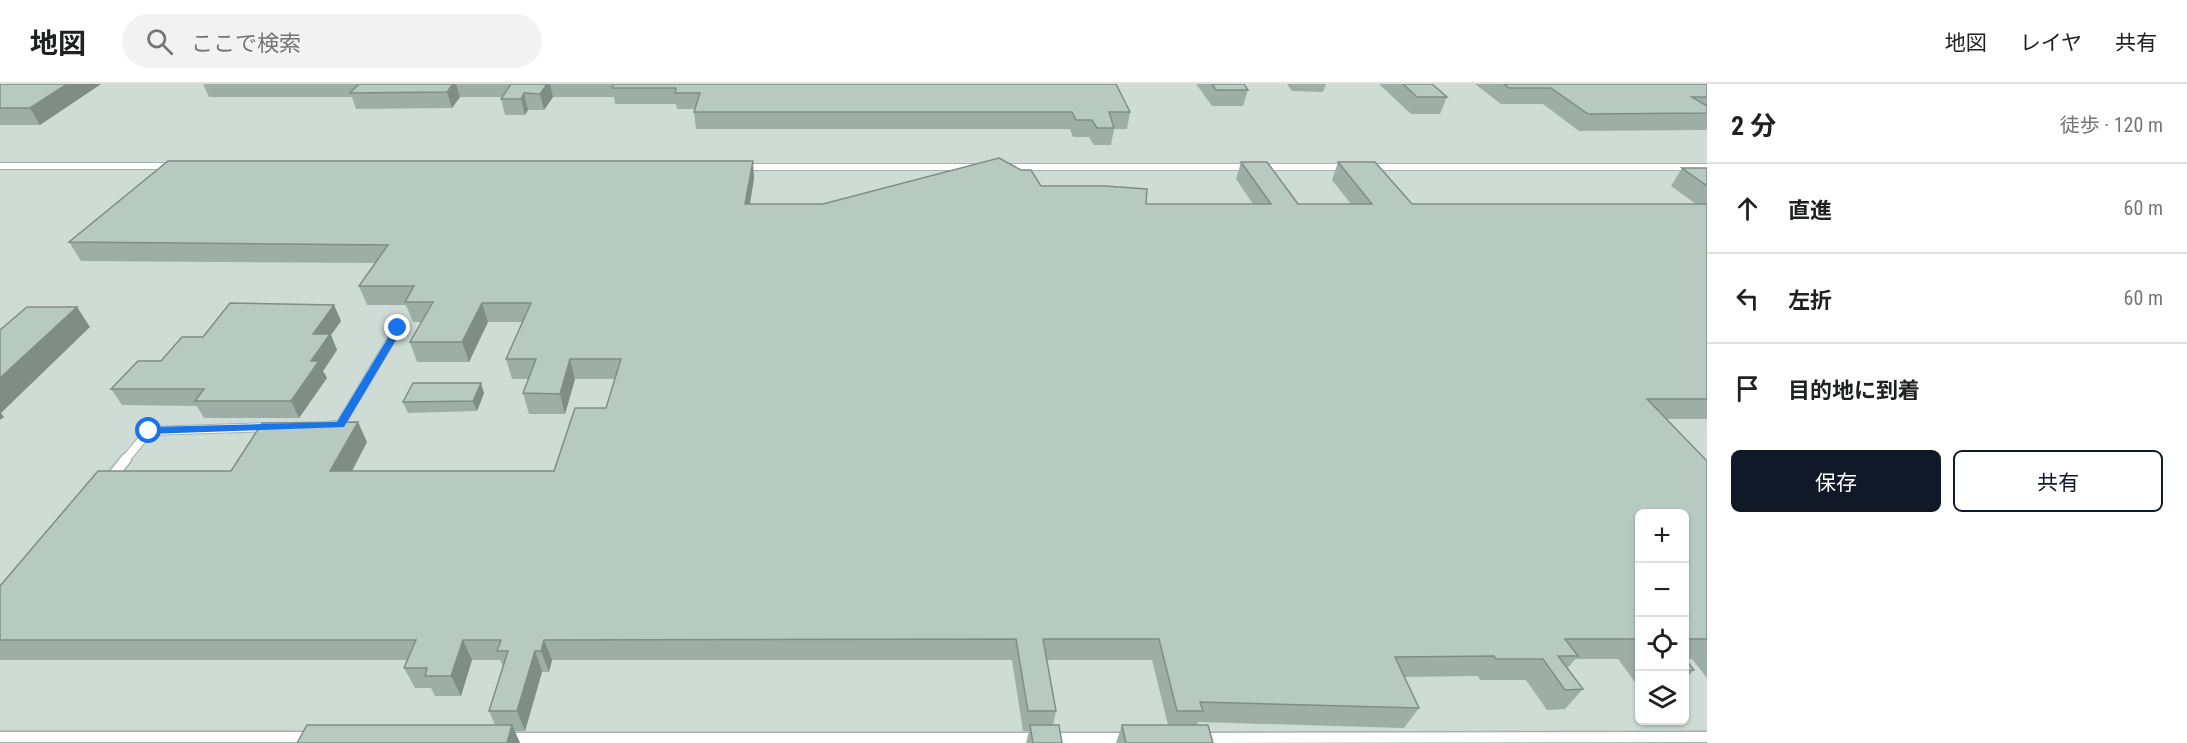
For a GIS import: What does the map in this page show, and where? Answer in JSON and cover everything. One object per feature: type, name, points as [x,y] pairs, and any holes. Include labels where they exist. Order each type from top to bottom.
[{"type":"lane","points":[[0,166],[175,166]]},
{"type":"lane","points":[[736,167],[988,167]]},
{"type":"lane","points":[[1000,167],[1707,167]]},
{"type":"lane","points":[[328,425],[340,425],[398,328]]},
{"type":"lane","points":[[104,487],[149,431],[280,427]]},
{"type":"lane","points":[[0,737],[320,737]]},
{"type":"lane","points":[[1186,738],[1707,737]]},
{"type":"lane","points":[[498,738],[1138,738]]},
{"type":"shaded area","points":[[0,84],[1707,84],[1707,743],[0,743]]},
{"type":"building","points":[[0,84],[67,84],[30,108],[0,108]]},
{"type":"building","points":[[359,84],[453,84],[447,92],[350,93]]},
{"type":"building","points":[[511,84],[547,84],[540,94],[524,93],[521,99],[501,99]]},
{"type":"building","points":[[614,84],[1116,84],[1130,112],[1109,112],[1114,128],[1097,128],[1092,120],[1076,120],[1072,112],[694,112],[700,93],[675,93],[676,88],[612,88]]},
{"type":"building","points":[[1212,84],[1244,84],[1248,90],[1216,90]]},
{"type":"building","points":[[1403,84],[1432,84],[1447,97],[1417,97]]},
{"type":"building","points":[[1504,84],[1707,84],[1707,97],[1692,97],[1707,106],[1707,113],[1588,114],[1551,88],[1509,88]]},
{"type":"building","points":[[999,158],[1021,170],[1031,170],[1041,186],[1105,186],[1147,189],[1146,204],[1271,204],[1241,162],[1267,162],[1298,204],[1372,204],[1338,162],[1375,162],[1412,204],[1707,204],[1707,399],[1647,399],[1707,461],[1707,639],[1689,639],[1689,509],[1635,509],[1635,639],[1565,639],[1578,656],[1558,656],[1583,689],[1565,690],[1543,659],[1496,659],[1494,656],[1395,657],[1419,708],[1200,702],[1203,711],[1177,711],[1159,639],[1043,639],[1056,711],[1028,711],[1016,639],[544,640],[541,651],[535,651],[517,711],[489,711],[508,651],[497,651],[501,640],[463,640],[451,676],[425,676],[427,668],[404,668],[416,640],[0,640],[0,586],[98,471],[231,471],[262,423],[358,422],[330,471],[554,471],[575,408],[606,408],[621,359],[570,359],[560,394],[523,393],[536,359],[506,359],[531,303],[482,303],[462,342],[410,342],[433,302],[405,302],[414,286],[359,286],[388,245],[69,242],[168,161],[753,161],[745,204],[823,204]]},
{"type":"building","points":[[1682,168],[1707,168],[1707,186]]},
{"type":"building","points":[[230,303],[334,305],[313,334],[330,334],[311,361],[319,361],[291,401],[195,401],[204,389],[111,389],[138,361],[161,361],[182,337],[203,337]]},
{"type":"building","points":[[27,307],[77,307],[0,378],[0,330]]},
{"type":"building","points":[[413,383],[481,383],[473,401],[403,402]]},
{"type":"building","points":[[307,725],[512,725],[507,743],[297,743]]},
{"type":"building","points":[[1030,725],[1059,725],[1062,743],[1033,743]]},
{"type":"building","points":[[1122,725],[1208,725],[1213,743],[1126,743]]},
{"type":"route","points":[[149,431],[340,425],[398,328]]}]
